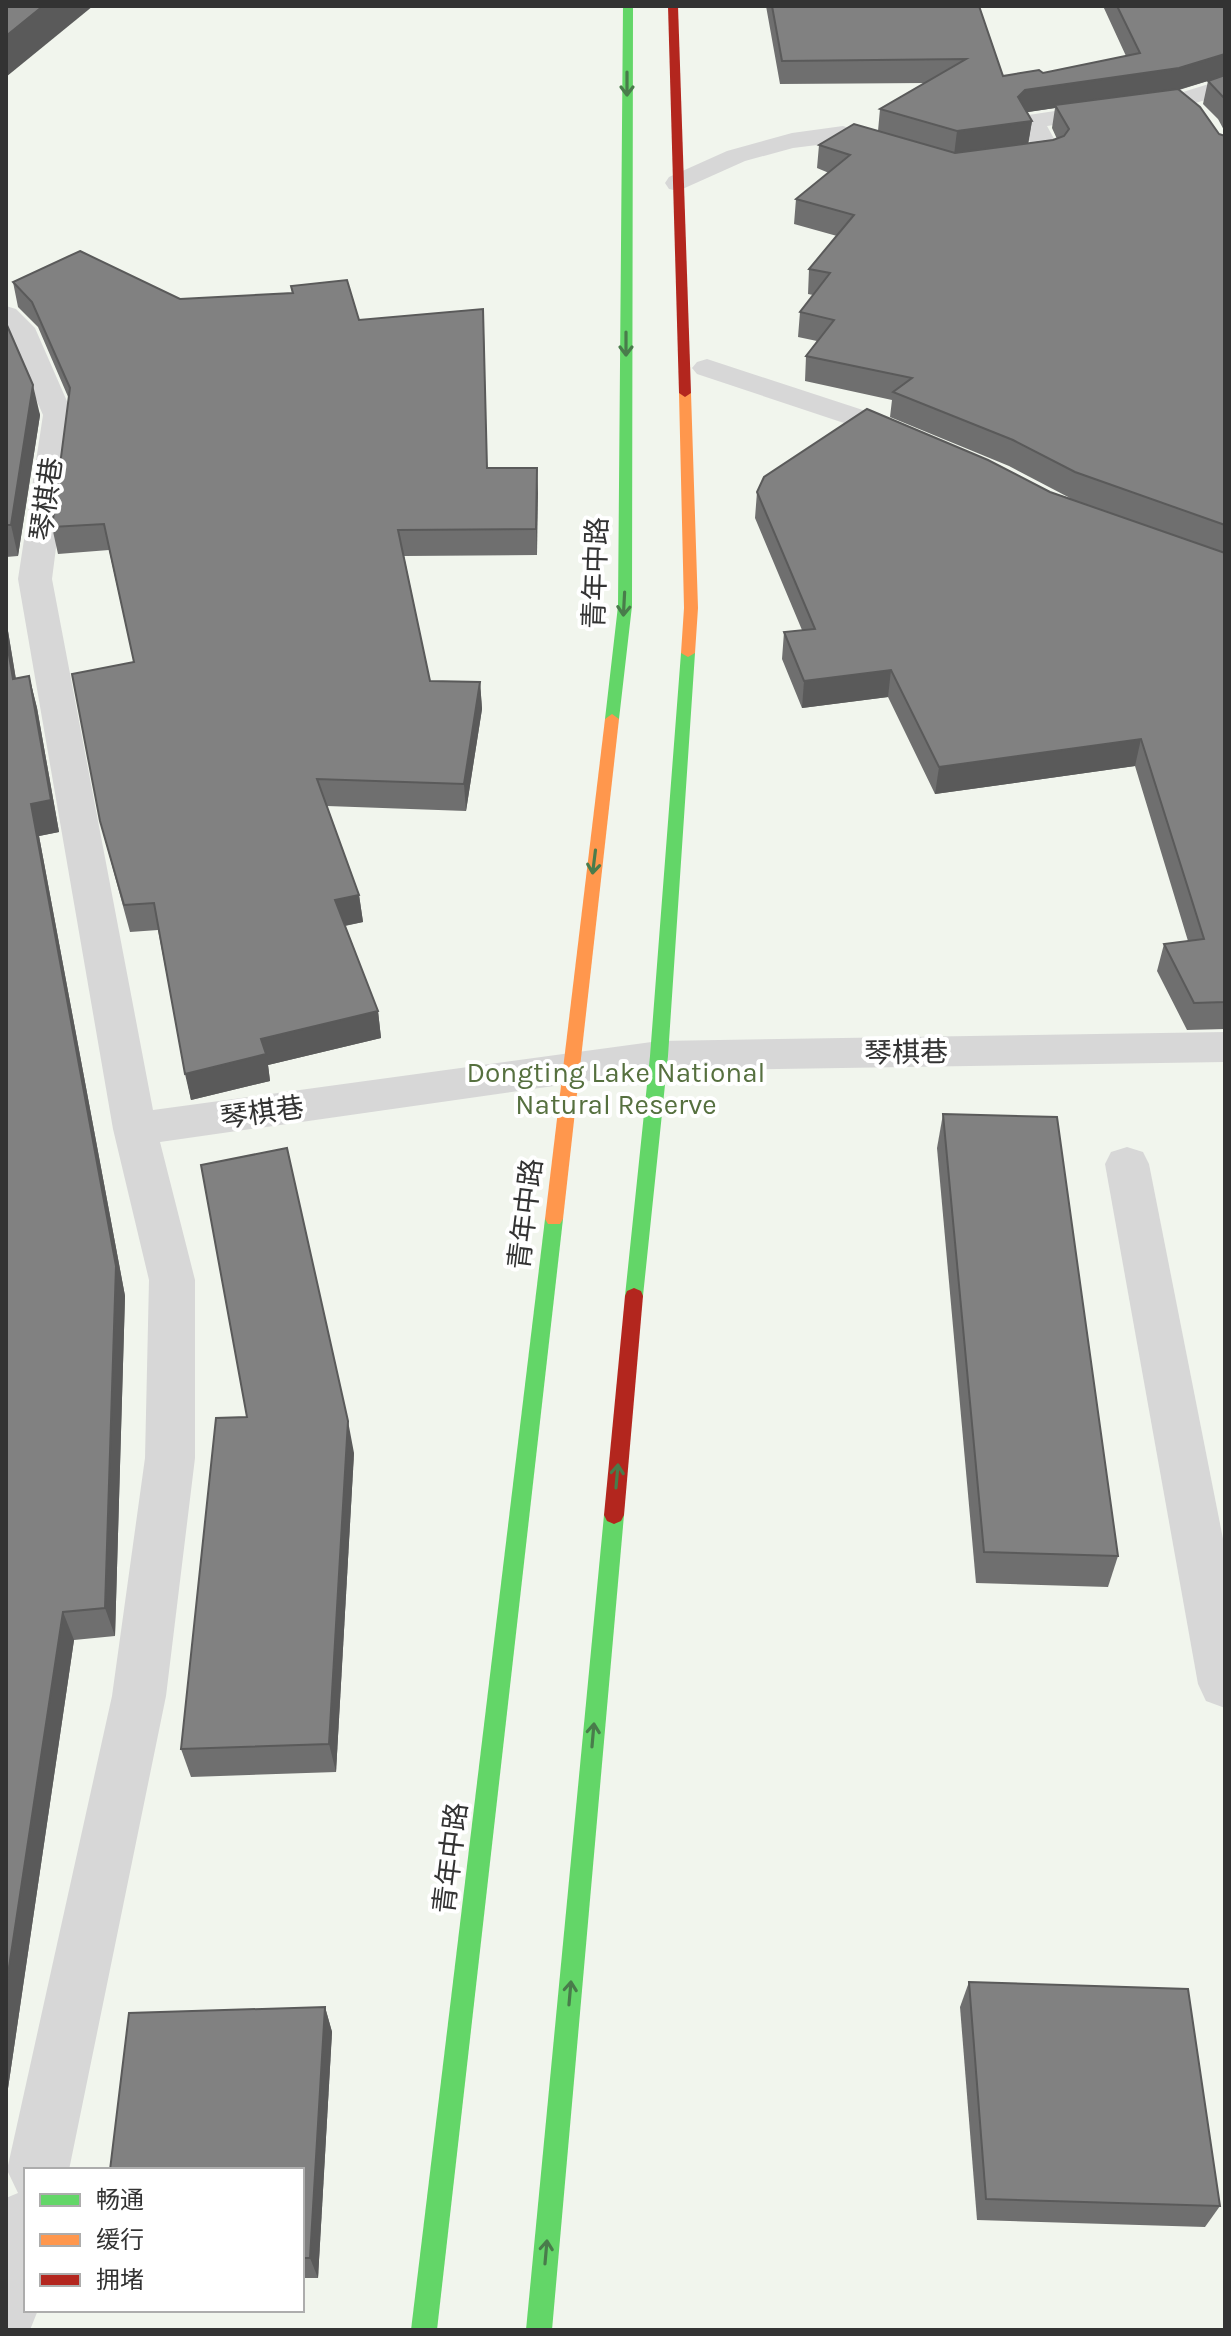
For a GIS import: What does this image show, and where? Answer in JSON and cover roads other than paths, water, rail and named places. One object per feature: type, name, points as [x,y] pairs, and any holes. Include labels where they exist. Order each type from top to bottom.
[{"type":"main road","name":"青年中路","points":[[424,2330],[625,606],[628,6]]},
{"type":"main road","points":[[539,2330],[640,1232],[659,1056],[691,608],[673,6]]},
{"type":"street","points":[[981,162],[1049,153],[1031,121],[1141,106],[1188,109],[1225,86]]},
{"type":"street","points":[[678,183],[736,156],[792,141],[843,134],[914,156]]},
{"type":"street","name":"琴棋巷","points":[[6,315],[21,328],[58,415],[35,579],[135,1129],[659,1056],[1225,1047]]},
{"type":"street","points":[[707,368],[861,419],[929,447]]},
{"type":"street","points":[[38,2168],[139,1696],[170,1458],[172,1280],[135,1129]]},
{"type":"street","points":[[1127,1164],[1225,1684]]},
{"type":"street","points":[[6,2309],[24,2230]]},
{"type":"park label","name":"Dongting Lake National Natural Reserve","points":[[616,1088]]}]
